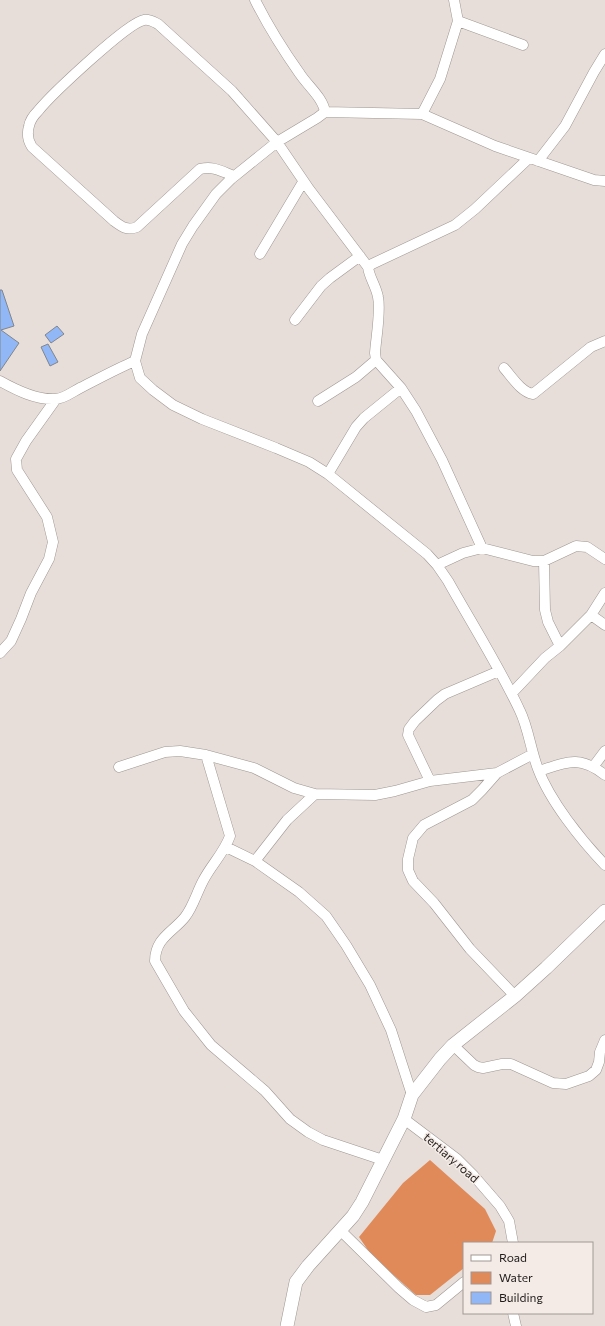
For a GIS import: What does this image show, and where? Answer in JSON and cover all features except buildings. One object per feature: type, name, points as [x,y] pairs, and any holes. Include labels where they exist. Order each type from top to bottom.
[{"type":"street","points":[[255,0],[266,22],[301,76],[324,105],[325,112]]},
{"type":"street","points":[[422,114],[440,79],[458,21],[454,0]]},
{"type":"street","points":[[234,176],[215,168],[209,167],[200,169],[137,227],[130,229],[121,226],[114,221],[32,147],[29,142],[29,126],[38,110],[71,77],[124,31],[144,20],[151,20],[158,24],[232,91],[277,142],[303,182],[368,267],[368,272],[378,295],[379,304],[375,353],[376,360],[401,388],[416,411],[442,460],[482,548]]},
{"type":"street","points":[[458,21],[523,45]]},
{"type":"street","points":[[368,267],[455,225],[533,160],[565,126],[605,54]]},
{"type":"street","points":[[605,182],[594,180],[495,146],[422,114],[325,112],[277,142],[234,176],[216,194],[182,244],[142,334],[134,361],[140,378],[173,405],[202,419],[309,462],[328,474],[427,554],[448,581],[512,694],[521,713],[538,771],[550,794],[562,812],[605,865]]},
{"type":"street","points":[[260,254],[303,182]]},
{"type":"street","points":[[295,320],[321,286],[360,256]]},
{"type":"street","points":[[504,368],[524,390],[533,394],[591,347],[605,341]]},
{"type":"street","points":[[318,401],[356,377],[376,360]]},
{"type":"street","points":[[0,381],[24,393],[41,398],[56,400],[121,366],[134,361]]},
{"type":"street","points":[[328,474],[356,427],[364,418],[401,388]]},
{"type":"street","points":[[0,653],[11,641],[22,619],[31,593],[49,559],[53,542],[47,517],[17,470],[16,459],[26,441],[56,400]]},
{"type":"street","points":[[437,565],[482,548],[533,561],[544,561],[576,546],[587,547],[605,559]]},
{"type":"street","points":[[544,561],[545,610],[548,622],[560,646]]},
{"type":"street","points":[[512,694],[545,658],[560,646],[592,615],[605,593]]},
{"type":"street","points":[[592,615],[605,625]]},
{"type":"street","points":[[430,781],[408,735],[409,729],[414,721],[445,694],[499,671]]},
{"type":"street","points":[[119,767],[165,752],[180,751],[206,755],[254,768],[294,788],[315,794],[375,795],[430,781],[497,773]]},
{"type":"street","points":[[594,767],[605,751]]},
{"type":"street","points":[[515,996],[470,948],[413,881],[408,870],[408,858],[413,838],[424,825],[472,800],[497,773],[532,754]]},
{"type":"street","points":[[206,755],[230,836],[226,847],[203,880],[186,916],[170,931],[158,946],[155,953],[155,961],[184,1011],[211,1045],[265,1091],[290,1119],[308,1132],[323,1140],[383,1160]]},
{"type":"street","points":[[538,771],[562,763],[583,762],[594,767],[605,775]]},
{"type":"street","points":[[255,862],[286,820],[315,794]]},
{"type":"street","points":[[226,847],[255,862],[300,892],[326,916],[370,985],[391,1030],[412,1094]]},
{"type":"street","points":[[287,1326],[296,1282],[326,1245],[341,1231],[362,1202],[404,1119],[412,1094],[440,1059],[454,1045],[515,996],[605,911]]},
{"type":"street","points":[[454,1045],[474,1065],[478,1067],[483,1068],[502,1064],[511,1064],[553,1083],[566,1084],[589,1076],[596,1070],[600,1052],[605,1040]]},
{"type":"street","name":"tertiary road","points":[[404,1119],[457,1159],[474,1176],[500,1206],[509,1221],[513,1242]]},
{"type":"street","points":[[341,1231],[399,1288],[413,1300],[426,1307],[436,1305],[463,1283]]},
{"type":"street","points":[[513,1314],[516,1326]]},
{"type":"water","points":[[430,1160],[485,1209],[496,1231],[492,1242],[463,1242],[463,1269],[430,1295],[416,1295],[372,1256],[359,1237],[403,1183]]}]
